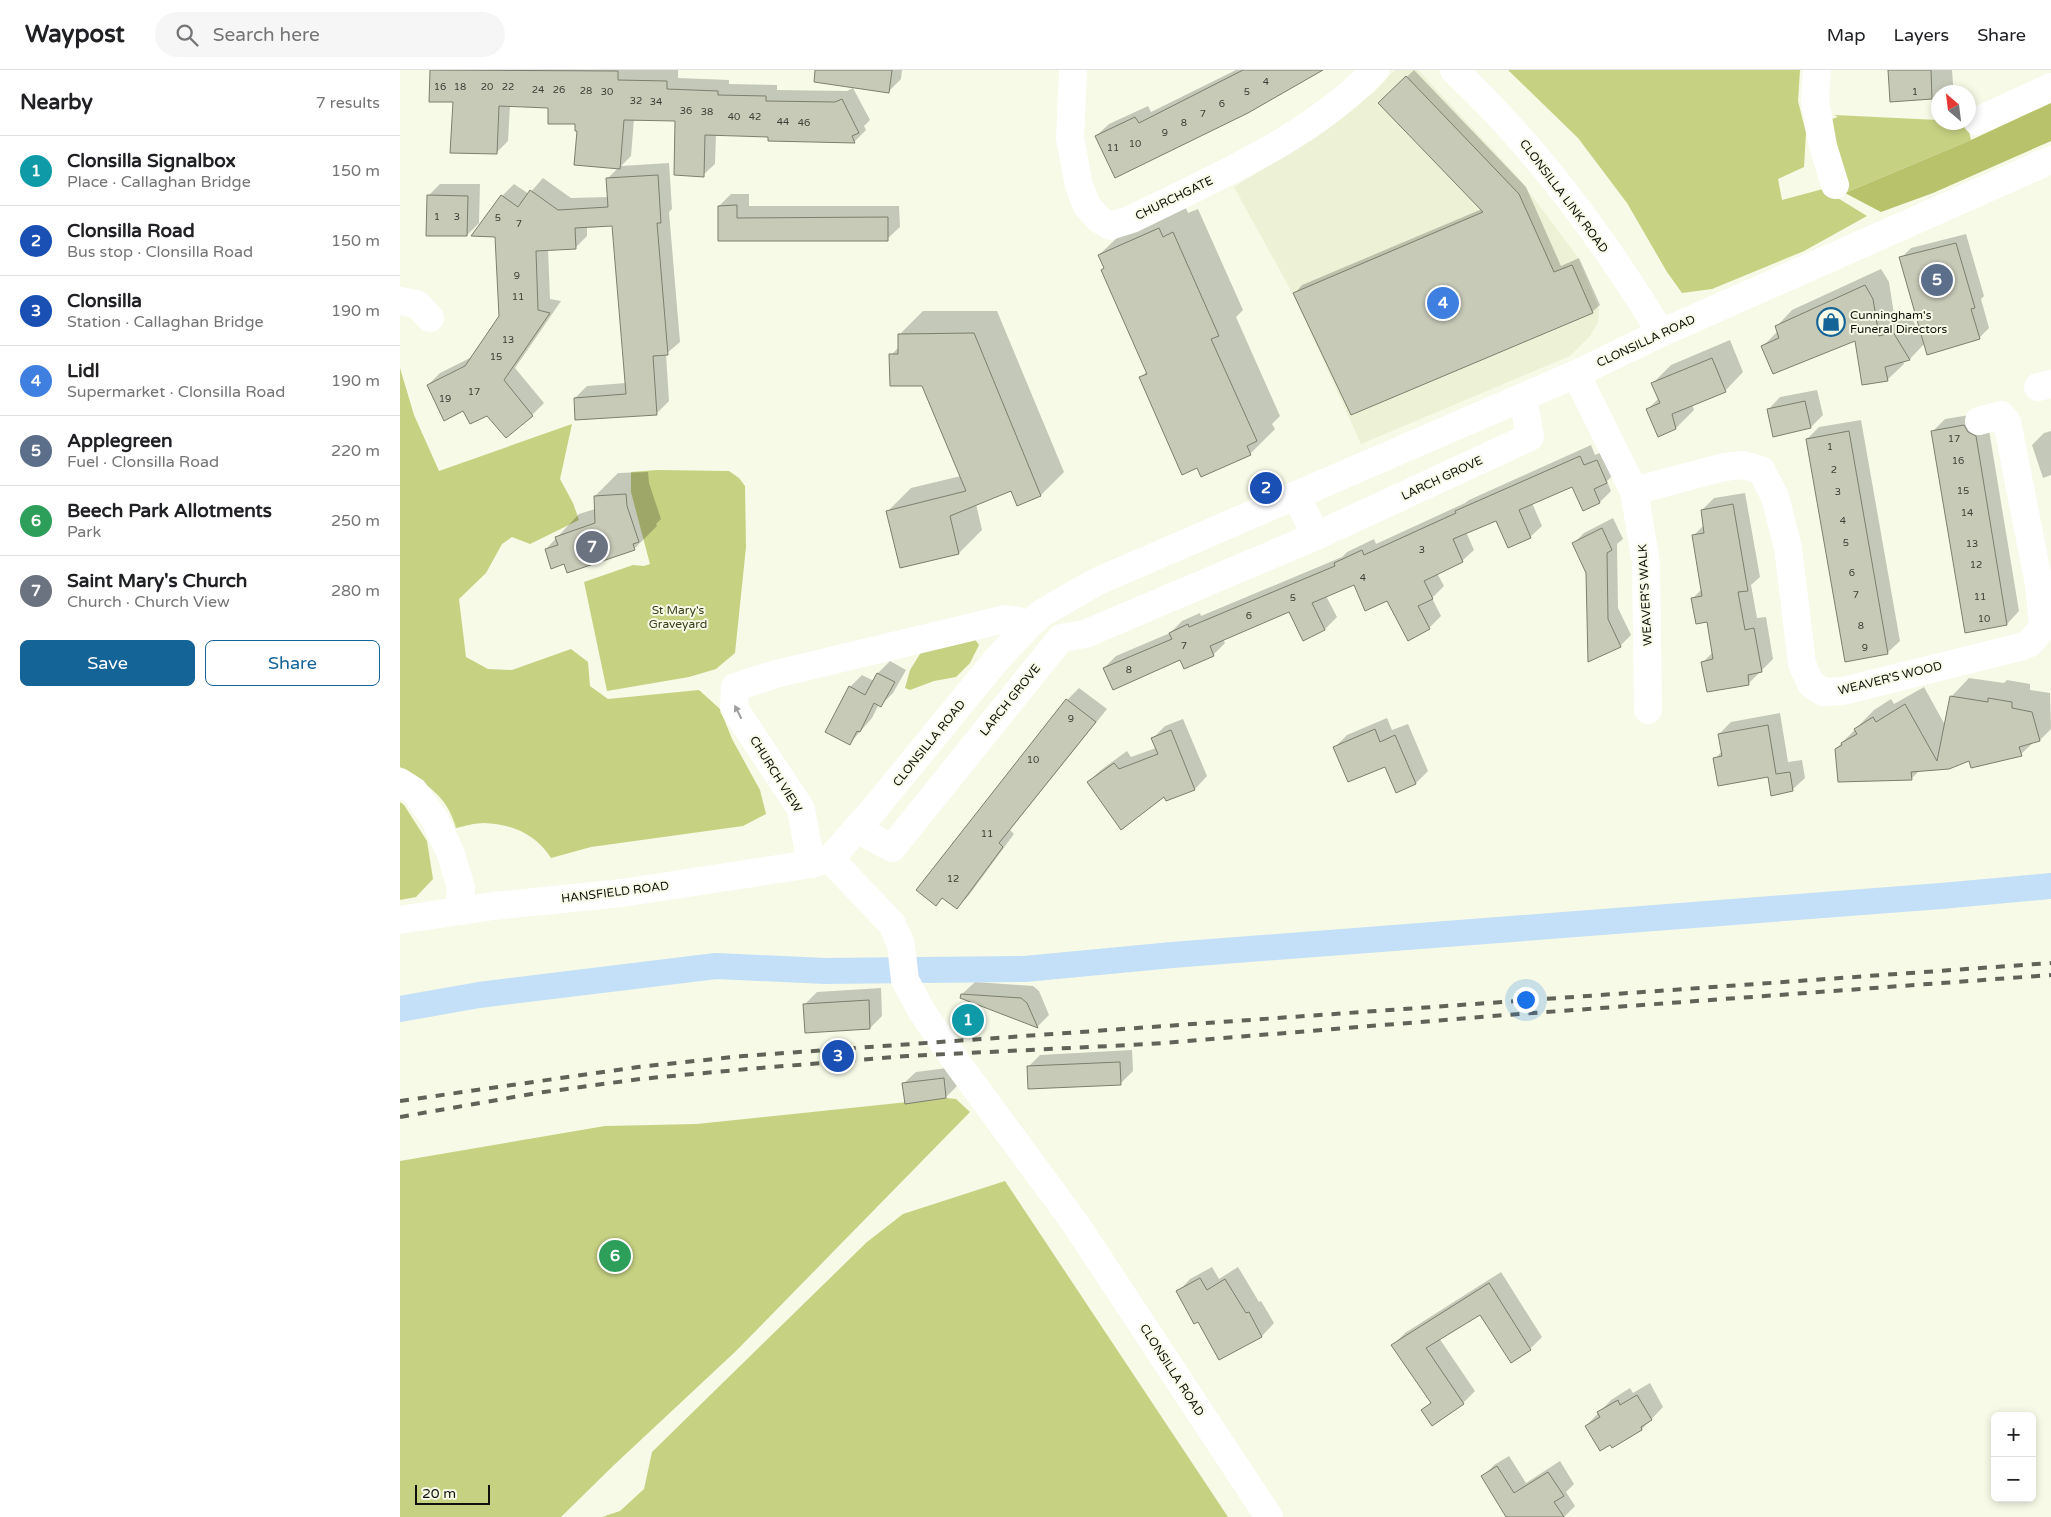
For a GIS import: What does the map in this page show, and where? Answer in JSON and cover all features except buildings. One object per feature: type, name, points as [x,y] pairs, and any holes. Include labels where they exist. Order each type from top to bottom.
[{"type":"street","name":"CHURCHGATE","points":[[1073,70],[1070,138],[1079,186],[1087,206],[1099,219],[1110,226],[1132,219],[1275,146],[1338,104],[1358,88],[1375,70]]},
{"type":"street","name":"CLONSILLA LINK ROAD","points":[[1454,70],[1491,104],[1538,157],[1632,287],[1661,333]]},
{"type":"street","points":[[1817,70],[1815,101],[1823,146],[1835,186]]},
{"type":"street","points":[[1977,120],[2051,87]]},
{"type":"street","name":"CLONSILLA ROAD","points":[[1269,1517],[1075,1223],[958,1064],[909,990],[905,980],[901,945],[892,924],[820,862],[857,829],[997,659],[1035,620],[1096,582],[1576,374],[1661,333],[2051,160]]},
{"type":"street","points":[[400,301],[417,304],[430,318]]},
{"type":"street","name":"WEAVER'S WALK","points":[[1576,374],[1634,491],[1646,563],[1648,710]]},
{"type":"street","name":"LARCH GROVE","points":[[857,829],[892,848],[959,762],[1062,638],[1085,634],[1316,536],[1530,437],[1523,397]]},
{"type":"street","name":"WEAVER'S WOOD","points":[[1634,491],[1724,467],[1742,465],[1762,470],[1776,497],[1788,548],[1802,664],[1811,684],[1823,692],[1843,691],[2020,647],[2030,643],[2043,627],[2039,584],[2007,422],[2001,415],[1979,421]]},
{"type":"street","points":[[1296,495],[1316,536]]},
{"type":"street","name":"CHURCH VIEW","points":[[820,862],[801,809],[734,708],[735,687],[776,674],[1005,619],[1019,621],[1035,620]]},
{"type":"street","points":[[1035,620],[1062,638]]},
{"type":"street","points":[[931,740],[959,762]]},
{"type":"street","points":[[400,782],[414,791],[434,818],[451,854],[461,888],[459,911]]},
{"type":"street","name":"HANSFIELD ROAD","points":[[400,920],[493,906],[616,894],[820,862]]},
{"type":"shaded area","points":[[1395,70],[1418,70],[1517,176],[1577,256],[1599,309],[1598,322],[1590,336],[1570,356],[1361,444],[1295,298],[1234,187],[1310,140],[1374,92]]},
{"type":"green space","points":[[1508,70],[1800,70],[1798,101],[1806,133],[1804,167],[1778,179],[1782,200],[1823,189],[1867,216],[1804,251],[1712,289],[1682,293],[1667,272],[1627,203],[1578,138]]},
{"type":"green space","points":[[2051,103],[2051,141],[1933,193],[1881,212],[1845,193],[1971,140]]},
{"type":"green space","points":[[1834,115],[1931,120],[1931,130],[1969,130],[1971,140],[1845,193],[1826,121],[1838,117]]},
{"type":"green space","points":[[400,368],[414,415],[439,471],[572,424],[560,479],[573,503],[579,520],[530,544],[512,537],[502,544],[486,573],[459,599],[466,657],[488,669],[512,670],[571,649],[588,662],[590,686],[608,699],[699,690],[720,709],[732,739],[760,790],[766,814],[743,826],[591,847],[551,858],[531,837],[514,828],[484,823],[456,828],[447,807],[435,792],[400,767]]},
{"type":"green space","name":"St Mary's Graveyard","points":[[657,470],[729,471],[739,478],[745,486],[746,547],[735,653],[716,669],[689,677],[607,691],[584,582],[633,565],[644,566],[650,564],[631,492],[631,472]]},
{"type":"green space","points":[[974,638],[979,645],[970,663],[956,677],[934,681],[910,690],[905,688],[910,670],[925,646]]},
{"type":"green space","points":[[400,802],[404,805],[427,841],[433,879],[416,897],[400,900]]},
{"type":"green space","points":[[946,1098],[956,1099],[970,1112],[736,1351],[561,1517],[400,1517],[400,1161],[605,1126],[697,1124]]},
{"type":"green space","points":[[1005,1181],[1228,1517],[602,1517],[620,1511],[644,1489],[652,1452],[867,1242],[903,1214]]},
{"type":"waterway","points":[[400,1009],[479,995],[716,966],[825,971],[1025,969],[1172,955],[2051,886]]},
{"type":"railway","points":[[400,1101],[638,1067],[743,1056],[2051,963]]},
{"type":"railway","points":[[400,1117],[537,1093],[640,1079],[748,1069],[907,1056],[1150,1044],[1506,1015],[2051,975]]},
{"type":"place","name":"Applegreen","points":[[1937,280]]},
{"type":"place","name":"Lidl","points":[[1443,303]]},
{"type":"place","name":"Cunningham's Funeral Directors","points":[[1831,322]]},
{"type":"place","name":"Clonsilla Road","points":[[1266,488]]},
{"type":"place","name":"Saint Mary's Church","points":[[592,547]]},
{"type":"place","name":"Clonsilla Signalbox","points":[[968,1020]]},
{"type":"place","name":"Clonsilla","points":[[838,1056]]},
{"type":"place","name":"Beech Park Allotments","points":[[615,1256]]}]
